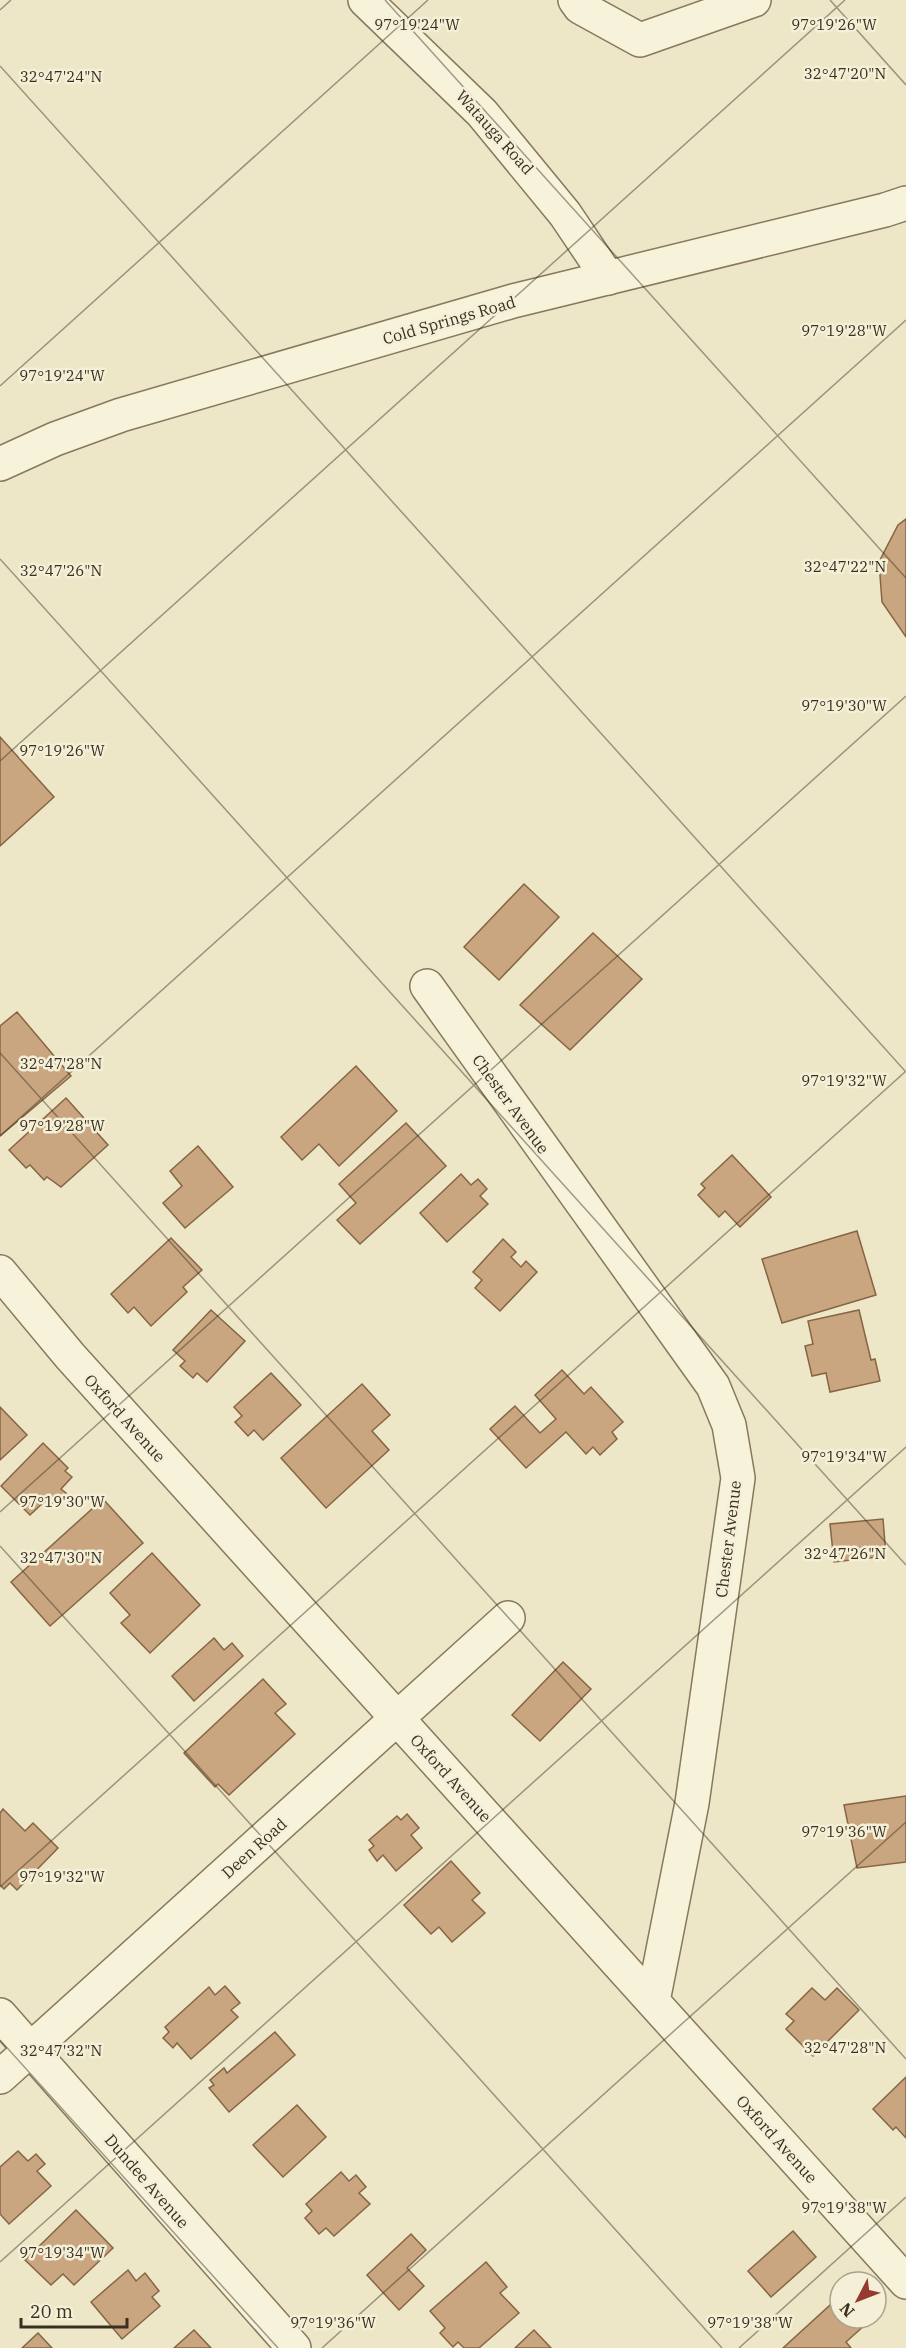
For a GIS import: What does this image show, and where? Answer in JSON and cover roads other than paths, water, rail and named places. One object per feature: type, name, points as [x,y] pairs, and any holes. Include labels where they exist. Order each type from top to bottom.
[{"type":"street","name":"Watauga Road","points":[[365,0],[482,113],[565,214],[608,278]]},
{"type":"street","points":[[575,0],[580,7],[640,40],[754,0]]},
{"type":"street","name":"Cold Springs Road","points":[[0,464],[55,439],[166,402],[513,301],[906,203]]},
{"type":"street","points":[[0,482],[55,439]]},
{"type":"street","name":"Chester Avenue","points":[[427,986],[712,1386],[729,1425],[738,1478],[692,1803],[653,2001]]},
{"type":"street","name":"Oxford Avenue","points":[[0,1272],[70,1356],[906,2282]]},
{"type":"street","name":"Deen Road","points":[[0,2077],[508,1618]]},
{"type":"street","name":"Dundee Avenue","points":[[0,2015],[294,2348]]}]
